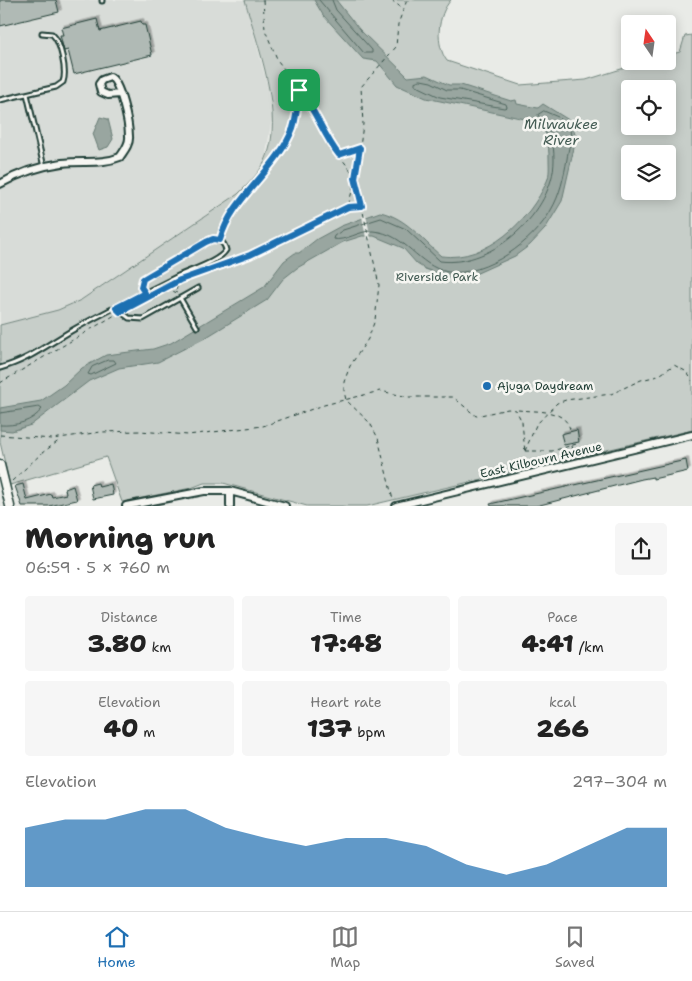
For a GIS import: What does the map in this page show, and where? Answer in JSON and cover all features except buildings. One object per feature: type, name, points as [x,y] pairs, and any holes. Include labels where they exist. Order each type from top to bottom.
[{"type":"street","points":[[0,184],[24,172],[44,167],[62,163],[104,162],[120,157],[129,137],[120,94]]},
{"type":"street","name":"East Kilbourn Avenue","points":[[399,506],[692,435]]},
{"type":"street","points":[[0,465],[10,506]]},
{"type":"street","points":[[126,506],[204,491],[230,491],[285,506]]},
{"type":"street","points":[[230,491],[230,506]]},
{"type":"lane","points":[[0,100],[56,87],[64,79],[57,41],[52,34],[42,33]]},
{"type":"lane","points":[[27,94],[44,167]]},
{"type":"lane","points":[[0,368],[22,361],[70,332],[116,308],[186,272],[218,259],[226,250],[225,245],[220,240],[213,239],[143,279],[141,287],[145,293]]},
{"type":"lane","points":[[116,308],[129,318],[143,319],[198,288]]},
{"type":"lane","points":[[180,298],[197,327]]},
{"type":"path","points":[[263,0],[265,30],[278,61],[306,99],[330,144],[355,178],[378,285],[376,320],[368,339],[346,374],[344,382],[346,400],[370,423],[378,438],[399,506]]},
{"type":"path","points":[[391,0],[403,9]]},
{"type":"path","points":[[348,207],[355,178],[363,124],[361,87],[370,74],[396,47],[398,24],[407,0]]},
{"type":"path","points":[[220,240],[222,230],[236,206],[274,161],[285,144],[296,119],[299,90]]},
{"type":"path","points":[[339,155],[360,148]]},
{"type":"path","points":[[197,274],[250,255],[348,207],[362,206]]},
{"type":"path","points":[[166,288],[180,280]]},
{"type":"path","points":[[0,383],[148,297]]},
{"type":"path","points":[[524,452],[536,425],[547,412],[566,400],[611,394],[641,380],[658,376],[674,365],[687,372],[692,381]]},
{"type":"path","points":[[0,436],[61,439],[101,432],[140,431],[188,436],[263,426],[306,410],[387,391],[409,397],[453,397],[476,416],[508,409],[547,412],[558,415],[566,422],[570,429]]},
{"type":"path","points":[[516,410],[522,422],[524,452]]},
{"type":"path","points":[[6,488],[42,453],[61,439]]},
{"type":"path","points":[[524,452],[549,451],[580,443]]},
{"type":"path","points":[[572,445],[576,463]]},
{"type":"shaded area","points":[[0,0],[245,0],[268,87],[272,118],[265,160],[256,175],[238,194],[81,300],[58,310],[0,325]]},
{"type":"green space","name":"Riverside Park","points":[[245,0],[451,0],[446,6],[439,30],[441,47],[447,61],[520,85],[586,80],[621,69],[676,70],[676,53],[680,52],[685,36],[692,35],[692,430],[367,506],[307,506],[223,483],[204,483],[191,488],[122,502],[106,457],[10,485],[0,442],[0,325],[58,310],[81,300],[238,194],[249,183],[265,161],[271,143],[271,103],[262,59]]},
{"type":"water","name":"Milwaukee River","points":[[314,0],[336,0],[359,29],[408,77],[427,75],[449,85],[461,85],[511,101],[516,100],[517,104],[538,108],[543,104],[572,122],[576,139],[562,201],[545,229],[530,245],[515,256],[473,275],[448,277],[425,269],[417,264],[403,248],[374,236],[362,236],[343,242],[297,268],[283,279],[267,300],[205,338],[158,362],[119,368],[89,381],[31,425],[12,431],[0,430],[0,408],[41,401],[64,385],[82,368],[106,355],[153,349],[171,343],[264,287],[284,261],[341,226],[380,212],[406,224],[441,256],[458,256],[475,252],[490,245],[505,235],[530,210],[547,181],[549,173],[547,139],[539,122],[426,98],[397,85],[377,61],[363,59],[323,15]]},
{"type":"water","points":[[100,117],[108,119],[113,139],[108,147],[99,150],[93,134]]},
{"type":"pier","points":[[366,215],[371,239],[366,238],[362,216]]},
{"type":"place","name":"Ajuga Daydream","points":[[487,386]]},
{"type":"route","points":[[299,90],[315,114],[330,144],[339,155],[360,148],[355,178],[362,206],[348,207],[310,228],[250,255],[180,280],[120,312],[116,308],[145,293],[141,287],[143,279],[206,242],[213,239],[220,240],[222,230],[232,213],[274,161],[293,130],[299,90]]}]
